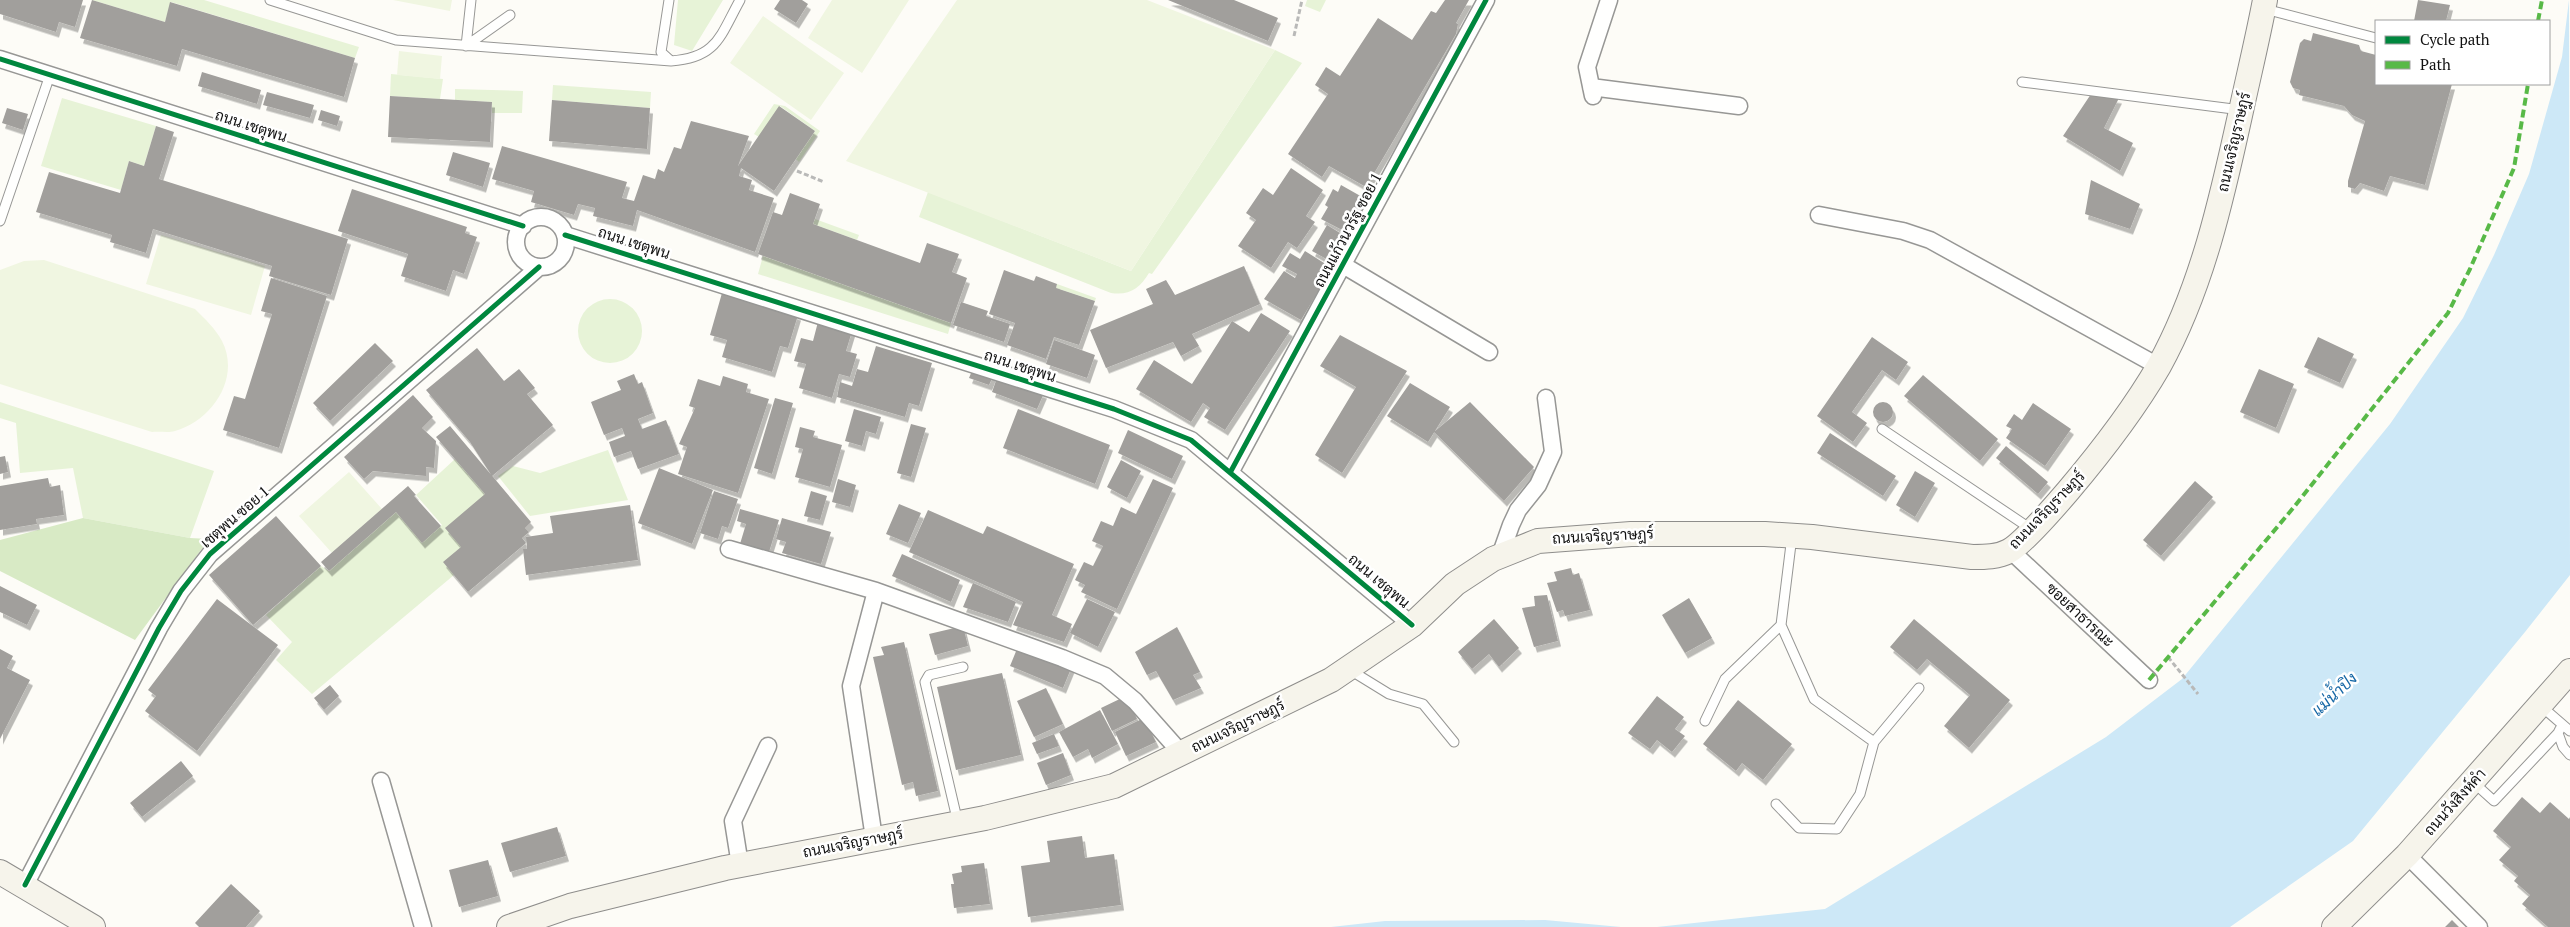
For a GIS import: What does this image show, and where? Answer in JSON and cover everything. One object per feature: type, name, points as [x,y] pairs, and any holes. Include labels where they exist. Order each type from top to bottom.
[{"type":"main road","name":"ถนนเจริญราษฎร์","points":[[509,927],[570,906],[740,865],[958,823],[1114,786],[1331,680],[1412,625],[1455,584],[1500,556],[1538,541],[1574,536],[1705,532],[1792,535],[1972,557],[1993,556],[2010,550],[2032,530],[2089,467],[2126,418],[2158,366],[2194,287],[2212,232],[2264,5]]},
{"type":"main road","name":"ถนนวังสิงห์คำ","points":[[2334,927],[2408,855],[2570,671]]},
{"type":"main road","points":[[0,872],[25,885],[93,927]]},
{"type":"street","name":"ถนนแก้วนวรัฐ ซอย 1","points":[[1231,472],[1486,0]]},
{"type":"street","points":[[1609,0],[1587,67],[1592,91],[1739,106]]},
{"type":"street","name":"ถนน เชตุพน","points":[[0,60],[522,226]]},
{"type":"street","points":[[1819,215],[1903,231],[1930,240],[2158,366]]},
{"type":"street","points":[[537,218],[545,218],[559,225],[564,234],[566,247],[563,255],[551,265],[538,267],[527,262],[517,249],[516,241],[522,226],[537,218]]},
{"type":"street","name":"ถนน เชตุพน","points":[[564,234],[1114,409],[1191,440],[1412,625]]},
{"type":"street","points":[[1343,266],[1489,352]]},
{"type":"street","name":"เชตุพน ซอย 1","points":[[25,885],[159,628],[181,591],[210,554],[538,267]]},
{"type":"street","points":[[1500,556],[1518,510],[1538,485],[1553,452],[1546,398]]},
{"type":"street","points":[[729,549],[876,591],[1062,658],[1105,676],[1135,701],[1182,754]]},
{"type":"street","name":"ซอยสาธารณะ","points":[[2010,550],[2149,680]]},
{"type":"street","points":[[874,838],[851,686],[876,591]]},
{"type":"street","points":[[740,865],[733,821],[768,746]]},
{"type":"street","points":[[381,781],[424,927]]},
{"type":"street","points":[[2408,855],[2479,927]]},
{"type":"lane","points":[[270,0],[396,40],[672,61],[692,60],[703,55],[712,47],[740,0]]},
{"type":"lane","points":[[466,46],[472,0]]},
{"type":"lane","points":[[669,0],[661,52],[672,61]]},
{"type":"lane","points":[[2264,5],[2375,38]]},
{"type":"lane","points":[[466,46],[510,15]]},
{"type":"lane","points":[[0,221],[50,75]]},
{"type":"lane","points":[[2022,82],[2241,110]]},
{"type":"lane","points":[[1882,430],[2032,530]]},
{"type":"lane","points":[[1792,535],[1781,625],[1814,699],[1874,742]]},
{"type":"lane","points":[[1705,721],[1725,679],[1781,625]]},
{"type":"lane","points":[[958,823],[925,682],[929,675],[963,667]]},
{"type":"lane","points":[[1348,668],[1389,694],[1423,704],[1454,742]]},
{"type":"lane","points":[[1776,804],[1799,828],[1837,828],[1860,794],[1874,742],[1919,688]]},
{"type":"lane","points":[[2540,706],[2560,729],[2563,747],[2570,755]]},
{"type":"lane","points":[[2560,729],[2570,731]]},
{"type":"lane","points":[[2473,782],[2494,801],[2560,729]]},
{"type":"path","points":[[1294,36],[1302,0]]},
{"type":"path","points":[[797,172],[824,182]]},
{"type":"path","points":[[2168,657],[2198,694]]},
{"type":"green space","points":[[92,0],[204,0],[359,47],[355,58],[171,2],[165,22]]},
{"type":"green space","points":[[393,0],[452,0],[450,11]]},
{"type":"green space","points":[[678,0],[723,0],[692,51],[674,45]]},
{"type":"green space","points":[[832,0],[909,0],[862,73],[808,38]]},
{"type":"green space","points":[[957,0],[1147,0],[1275,50],[1131,271],[846,161]]},
{"type":"green space","points":[[1307,0],[1326,0],[1320,12],[1305,6]]},
{"type":"green space","points":[[763,16],[844,73],[811,120],[730,63]]},
{"type":"green space","points":[[1275,50],[1302,63],[1152,274],[1149,273],[1138,287],[1129,292],[1111,293],[919,217],[928,192],[1131,271]]},
{"type":"green space","points":[[399,51],[442,56],[440,79],[397,75]]},
{"type":"green space","points":[[391,74],[443,79],[440,99],[390,96]]},
{"type":"green space","points":[[553,85],[651,92],[650,108],[552,100]]},
{"type":"green space","points":[[455,89],[523,91],[522,113],[492,113],[492,102],[455,100]]},
{"type":"green space","points":[[62,98],[156,126],[144,166],[129,161],[121,190],[41,166]]},
{"type":"green space","points":[[774,104],[785,106],[820,131],[799,162],[796,159],[815,131],[780,106],[759,137],[754,134]]},
{"type":"green space","points":[[815,219],[859,235],[857,240],[813,224]]},
{"type":"green space","points":[[161,235],[265,266],[251,315],[146,284]]},
{"type":"green space","points":[[763,256],[951,323],[948,334],[758,274]]},
{"type":"green space","points":[[44,260],[195,309],[216,332],[222,341],[227,355],[228,369],[225,383],[220,396],[211,408],[201,418],[188,426],[172,432],[152,432],[0,384],[0,270],[24,261]]},
{"type":"green space","points":[[1057,284],[1096,298],[1095,301],[1056,288]]},
{"type":"green space","points":[[604,299],[616,299],[633,308],[640,319],[642,331],[640,343],[633,354],[616,363],[604,363],[592,358],[583,349],[578,337],[578,325],[583,313],[592,304]]},
{"type":"green space","points":[[0,402],[214,471],[190,538],[83,518],[73,468],[20,473],[16,423],[0,418]]},
{"type":"green space","points":[[608,450],[628,500],[530,516],[498,476],[513,466],[540,473]]},
{"type":"green space","points":[[455,459],[485,494],[461,547],[454,575],[312,694],[276,660],[292,642],[266,615],[321,566],[329,571],[396,512],[422,542],[442,525],[416,495]]},
{"type":"green space","points":[[349,472],[382,509],[332,553],[299,516]]},
{"type":"green space","points":[[83,518],[190,538],[209,539],[135,640],[0,571],[0,540]]},
{"type":"water","name":"แม่น้ำปิง","points":[[2569,0],[2570,575],[2353,841],[2230,927],[1657,927],[1825,909],[2106,737],[2182,679],[2390,424],[2463,318],[2494,255],[2529,174],[2562,57]]},
{"type":"water","points":[[1545,920],[1621,927],[1331,927],[1385,921]]},
{"type":"building","points":[[0,0],[83,0],[75,27],[59,22],[56,32],[0,14]]},
{"type":"building","points":[[92,0],[165,22],[170,2],[355,58],[344,97],[182,49],[177,66],[80,38]]},
{"type":"building","points":[[780,0],[802,0],[808,4],[796,23],[774,9]]},
{"type":"building","points":[[1168,0],[1234,0],[1278,18],[1268,41]]},
{"type":"building","points":[[1445,0],[1469,0],[1456,23],[1458,24],[1456,34],[1366,187],[1329,166],[1322,177],[1288,154],[1328,94],[1315,85],[1326,67],[1340,76],[1378,18],[1412,40],[1431,11],[1436,13]]},
{"type":"building","points":[[2418,0],[2450,5],[2446,20],[2414,20]]},
{"type":"building","points":[[2313,33],[2359,45],[2361,51],[2375,55],[2375,85],[2452,85],[2425,185],[2390,176],[2384,191],[2360,183],[2355,189],[2348,187],[2365,121],[2352,115],[2344,106],[2299,95],[2300,90],[2293,88],[2290,82],[2300,43],[2304,39],[2311,41]]},
{"type":"building","points":[[202,72],[261,90],[257,104],[198,86]]},
{"type":"building","points":[[267,92],[314,105],[310,118],[263,105]]},
{"type":"building","points":[[2091,94],[2119,98],[2104,128],[2133,143],[2120,171],[2063,136]]},
{"type":"building","points":[[390,96],[492,102],[490,142],[388,137]]},
{"type":"building","points":[[552,100],[650,108],[647,149],[549,141]]},
{"type":"building","points":[[779,106],[815,131],[774,191],[741,168],[739,176],[752,180],[749,190],[774,198],[755,252],[637,210],[633,226],[593,216],[595,208],[578,204],[574,215],[531,202],[534,191],[492,179],[502,146],[627,182],[622,198],[634,201],[643,175],[655,179],[658,169],[664,172],[674,147],[681,149],[691,121],[749,136],[738,166]]},
{"type":"building","points":[[7,108],[28,114],[23,130],[2,123]]},
{"type":"building","points":[[321,110],[340,116],[337,126],[318,120]]},
{"type":"building","points":[[156,126],[174,132],[159,179],[348,239],[331,295],[269,276],[272,266],[153,229],[146,253],[110,242],[112,235],[36,212],[49,172],[120,193],[129,161],[144,166]]},
{"type":"building","points":[[453,152],[490,163],[483,187],[446,175]]},
{"type":"building","points":[[1291,168],[1323,190],[1306,216],[1315,222],[1297,248],[1288,242],[1271,268],[1238,246],[1256,220],[1246,213],[1263,188],[1273,195]]},
{"type":"building","points":[[2091,180],[2140,204],[2130,229],[2085,214]]},
{"type":"building","points":[[1341,185],[1364,198],[1346,232],[1321,219],[1328,207],[1325,205],[1333,189],[1338,192]]},
{"type":"building","points":[[352,189],[467,227],[465,233],[477,237],[464,274],[453,270],[446,291],[401,276],[408,254],[338,231]]},
{"type":"building","points":[[790,193],[820,204],[813,224],[920,263],[927,243],[959,254],[952,272],[967,278],[951,323],[758,254],[773,212],[782,215]]},
{"type":"building","points":[[1327,225],[1345,236],[1330,261],[1312,251]]},
{"type":"building","points":[[1305,251],[1332,268],[1301,320],[1264,299],[1284,271],[1295,278],[1297,274],[1282,266],[1290,253],[1300,259]]},
{"type":"building","points":[[1244,266],[1260,304],[1192,334],[1199,346],[1181,356],[1173,342],[1106,368],[1090,330],[1153,304],[1146,289],[1166,280],[1175,295]]},
{"type":"building","points":[[1004,270],[1034,281],[1036,276],[1057,284],[1056,288],[1095,301],[1079,345],[1054,337],[1046,359],[1007,345],[1015,323],[989,314]]},
{"type":"building","points":[[271,278],[327,296],[279,448],[223,430],[234,396],[245,399],[272,314],[261,311]]},
{"type":"building","points":[[724,286],[798,315],[788,348],[780,346],[772,372],[722,357],[727,340],[710,335]]},
{"type":"building","points":[[961,302],[988,311],[986,316],[1010,324],[1004,342],[953,325]]},
{"type":"building","points":[[1261,313],[1290,331],[1225,430],[1204,417],[1210,408],[1203,403],[1191,422],[1136,389],[1154,360],[1192,384],[1232,321],[1249,332]]},
{"type":"building","points":[[819,318],[853,328],[846,351],[857,354],[850,377],[839,374],[832,398],[799,388],[806,364],[794,361],[801,338],[813,341]]},
{"type":"building","points":[[1340,335],[1407,371],[1342,473],[1315,455],[1356,387],[1320,366]]},
{"type":"building","points":[[1872,337],[1908,362],[1896,380],[1882,370],[1852,412],[1867,423],[1853,442],[1817,416]]},
{"type":"building","points":[[2318,337],[2354,354],[2340,383],[2304,367]]},
{"type":"building","points":[[1054,340],[1095,355],[1087,378],[1046,364]]},
{"type":"building","points":[[375,343],[393,361],[330,421],[313,403]]},
{"type":"building","points":[[876,346],[932,363],[919,406],[909,403],[905,417],[837,397],[840,382],[852,386],[857,369],[868,372]]},
{"type":"building","points":[[477,348],[504,381],[519,369],[535,388],[527,394],[553,425],[492,476],[470,442],[426,390]]},
{"type":"building","points":[[974,366],[994,374],[989,385],[969,378]]},
{"type":"building","points":[[2259,369],[2294,384],[2276,428],[2240,412]]},
{"type":"building","points":[[634,374],[638,384],[642,382],[653,413],[638,419],[642,429],[666,420],[679,454],[638,469],[631,451],[614,457],[609,442],[625,436],[622,428],[604,435],[591,402],[621,390],[617,381]]},
{"type":"building","points":[[998,375],[1044,393],[1037,409],[992,392]]},
{"type":"building","points":[[1923,375],[1998,439],[1980,461],[1904,396]]},
{"type":"building","points":[[723,376],[748,384],[746,392],[769,399],[738,493],[678,474],[687,447],[679,444],[695,408],[689,406],[698,379],[720,386]]},
{"type":"building","points":[[1410,383],[1450,407],[1428,442],[1387,416]]},
{"type":"building","points":[[413,395],[433,417],[422,428],[436,441],[434,468],[426,467],[426,476],[373,471],[364,479],[344,457]]},
{"type":"building","points":[[775,398],[793,403],[772,474],[754,468]]},
{"type":"building","points":[[1470,402],[1534,467],[1504,501],[1434,432]]},
{"type":"building","points":[[1883,402],[1890,405],[1893,412],[1890,419],[1883,422],[1876,419],[1873,412],[1876,405]]},
{"type":"building","points":[[2033,403],[2071,429],[2045,466],[2006,438],[2012,429],[2006,426],[2014,414],[2022,420]]},
{"type":"building","points":[[854,409],[881,417],[876,434],[866,431],[862,446],[845,441]]},
{"type":"building","points":[[1018,409],[1110,445],[1095,484],[1003,448]]},
{"type":"building","points":[[911,424],[926,428],[911,477],[897,473]]},
{"type":"building","points":[[450,426],[531,522],[525,528],[529,532],[522,538],[526,543],[468,592],[443,562],[461,547],[445,528],[485,494],[436,437]]},
{"type":"building","points":[[800,427],[815,431],[813,437],[842,445],[830,487],[795,477],[803,449],[795,447]]},
{"type":"building","points":[[1128,430],[1183,456],[1172,479],[1118,453]]},
{"type":"building","points":[[1830,433],[1896,476],[1883,496],[1817,453]]},
{"type":"building","points":[[2006,446],[2048,482],[2038,494],[1996,458]]},
{"type":"building","points":[[5,456],[8,472],[0,474],[0,457]]},
{"type":"building","points":[[1121,460],[1141,471],[1127,498],[1107,487]]},
{"type":"building","points":[[659,468],[713,490],[692,544],[638,523]]},
{"type":"building","points":[[1915,471],[1935,483],[1915,517],[1896,505]]},
{"type":"building","points":[[48,478],[50,487],[60,485],[64,515],[36,519],[37,524],[0,530],[0,486]]},
{"type":"building","points":[[838,479],[856,485],[850,507],[832,502]]},
{"type":"building","points":[[1153,479],[1173,488],[1117,609],[1081,592],[1085,585],[1075,580],[1084,562],[1093,566],[1103,546],[1092,541],[1101,521],[1113,526],[1121,507],[1136,514]]},
{"type":"building","points":[[2195,481],[2213,497],[2161,556],[2143,540]]},
{"type":"building","points":[[408,486],[416,495],[414,496],[441,526],[422,543],[396,512],[329,571],[321,562]]},
{"type":"building","points":[[714,491],[738,499],[728,528],[722,526],[718,539],[700,533]]},
{"type":"building","points":[[811,491],[827,496],[820,520],[804,516]]},
{"type":"building","points":[[899,504],[921,513],[908,543],[886,534]]},
{"type":"building","points":[[630,505],[638,560],[526,575],[523,549],[527,549],[526,537],[553,533],[550,516]]},
{"type":"building","points":[[740,509],[779,520],[769,552],[740,544],[746,524],[737,521]]},
{"type":"building","points":[[928,510],[983,534],[987,526],[1074,564],[1052,615],[1072,624],[1064,642],[1013,625],[1023,602],[909,552]]},
{"type":"building","points":[[276,516],[321,566],[253,625],[209,575]]},
{"type":"building","points":[[782,518],[831,532],[821,564],[782,553],[786,542],[776,539]]},
{"type":"building","points":[[902,554],[960,580],[951,602],[892,576]]},
{"type":"building","points":[[1571,568],[1573,575],[1579,573],[1590,610],[1565,616],[1563,610],[1557,612],[1547,583],[1557,581],[1554,572]]},
{"type":"building","points":[[973,583],[1016,602],[1008,622],[963,607]]},
{"type":"building","points":[[0,586],[37,605],[27,625],[0,612]]},
{"type":"building","points":[[1547,595],[1558,641],[1534,647],[1522,608],[1535,606],[1534,596]]},
{"type":"building","points":[[1689,598],[1712,638],[1685,653],[1662,615]]},
{"type":"building","points":[[217,599],[278,645],[197,751],[145,711],[156,696],[148,690]]},
{"type":"building","points":[[1087,599],[1115,612],[1098,647],[1070,633]]},
{"type":"building","points":[[1494,619],[1519,648],[1499,667],[1489,654],[1472,669],[1458,652]]},
{"type":"building","points":[[1914,619],[2010,700],[1969,748],[1944,726],[1970,695],[1927,659],[1917,670],[1890,647]]},
{"type":"building","points":[[963,626],[968,646],[935,655],[929,634]]},
{"type":"building","points":[[1177,627],[1200,672],[1193,675],[1201,688],[1173,700],[1156,671],[1147,675],[1135,652]]},
{"type":"building","points":[[904,642],[938,791],[916,796],[913,782],[902,785],[873,657],[884,655],[881,647]]},
{"type":"building","points":[[1019,644],[1072,666],[1063,688],[1010,666]]},
{"type":"building","points":[[0,649],[13,656],[7,668],[30,680],[0,739]]},
{"type":"building","points":[[1002,673],[1021,755],[956,770],[937,687]]},
{"type":"building","points":[[330,685],[339,696],[324,710],[314,698]]},
{"type":"building","points":[[1046,688],[1063,724],[1034,737],[1017,701]]},
{"type":"building","points":[[1126,696],[1137,719],[1112,731],[1101,708]]},
{"type":"building","points":[[1657,696],[1684,717],[1675,729],[1685,736],[1672,752],[1657,740],[1650,749],[1628,733]]},
{"type":"building","points":[[1738,700],[1792,744],[1763,780],[1742,763],[1736,771],[1703,744]]},
{"type":"building","points":[[1100,710],[1118,744],[1092,758],[1088,749],[1073,757],[1059,732]]},
{"type":"building","points":[[1144,718],[1156,742],[1126,756],[1115,732]]},
{"type":"building","points":[[1054,734],[1059,746],[1037,754],[1032,743]]},
{"type":"building","points":[[1063,753],[1071,775],[1046,785],[1037,763]]},
{"type":"building","points":[[181,761],[193,776],[142,817],[130,803]]},
{"type":"building","points":[[2522,797],[2540,813],[2550,802],[2569,819],[2570,817],[2570,927],[2548,927],[2522,904],[2530,895],[2514,881],[2518,876],[2499,860],[2511,847],[2493,831]]},
{"type":"building","points":[[557,827],[566,856],[510,872],[501,843]]},
{"type":"building","points":[[1082,836],[1085,858],[1114,854],[1121,905],[1028,917],[1021,866],[1050,862],[1047,841]]},
{"type":"building","points":[[488,860],[498,896],[459,907],[449,870]]},
{"type":"building","points":[[984,863],[990,904],[954,908],[951,884],[954,884],[952,874],[962,872],[961,866]]},
{"type":"building","points":[[231,884],[260,911],[246,927],[199,927],[195,923]]},
{"type":"building","points":[[2452,920],[2459,927],[2445,927]]},
{"type":"marked path","points":[[2538,20],[2542,0]]},
{"type":"marked path","points":[[2149,680],[2294,507],[2448,313],[2470,269],[2514,168],[2528,85]]},
{"type":"cycle path","points":[[1231,471],[1486,0]]},
{"type":"cycle path","points":[[0,59],[523,226]]},
{"type":"cycle path","points":[[565,235],[1114,409],[1191,440],[1412,625]]},
{"type":"cycle path","points":[[25,885],[159,628],[181,591],[210,554],[539,267]]}]
